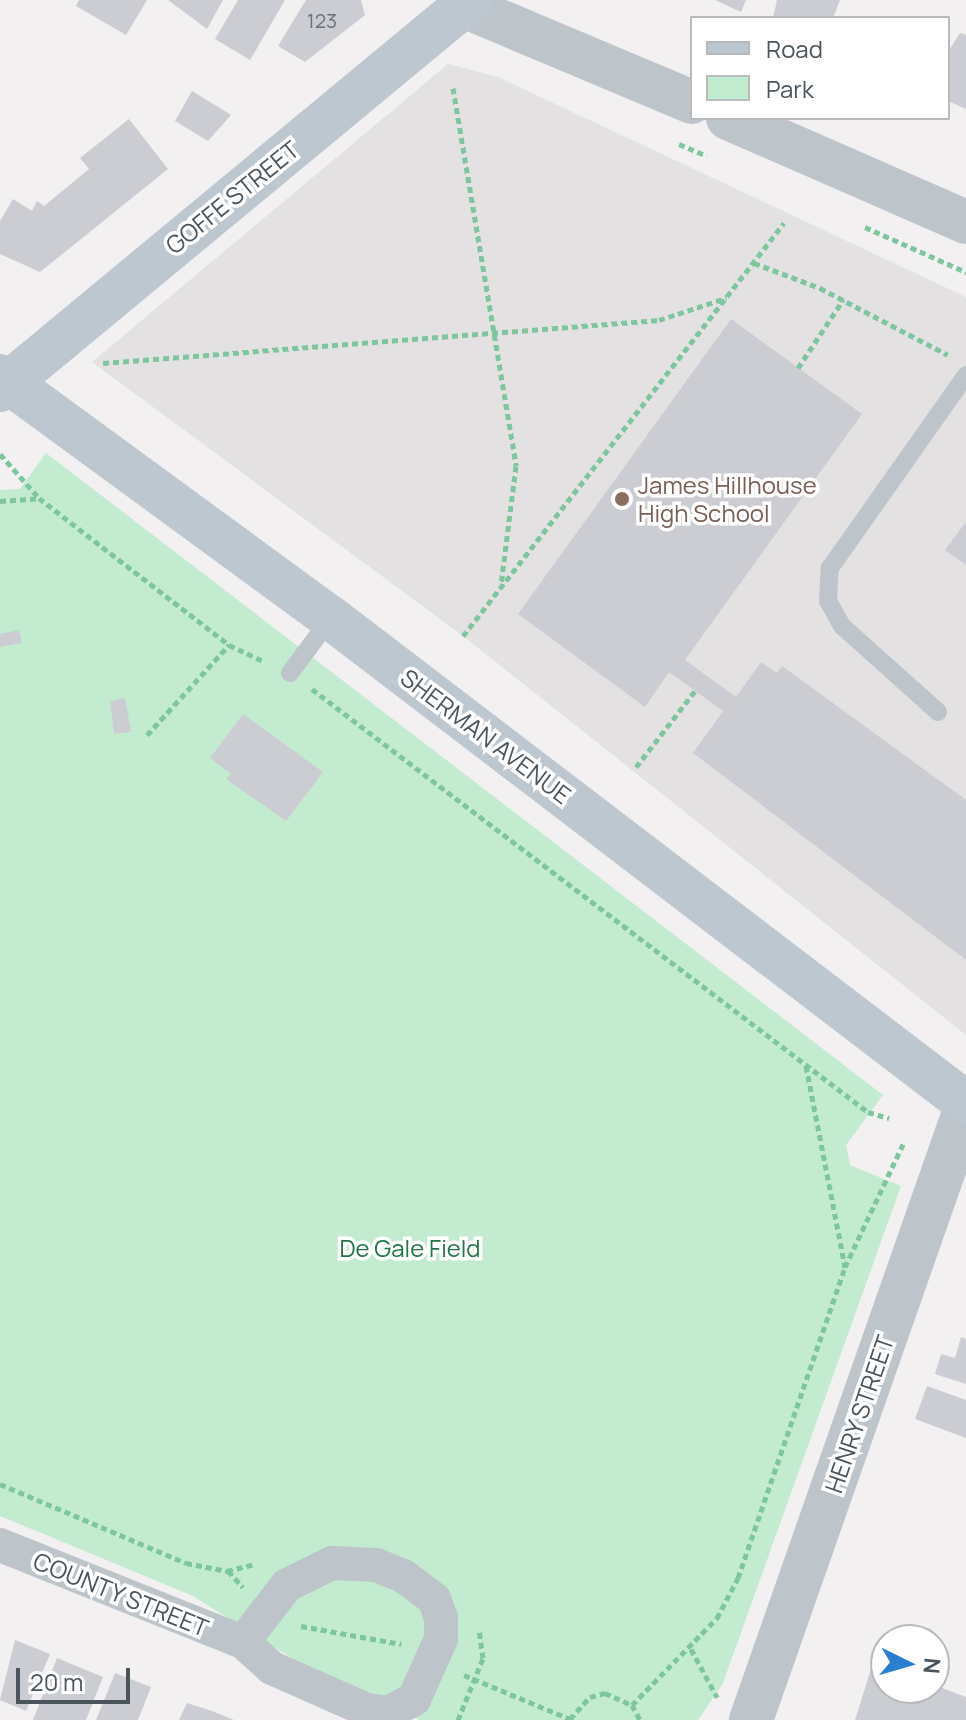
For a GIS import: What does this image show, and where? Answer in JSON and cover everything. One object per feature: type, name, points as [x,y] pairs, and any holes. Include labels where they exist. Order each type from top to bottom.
[{"type":"main road","name":"GOFFE STREET","points":[[3,383],[465,2]]},
{"type":"main road","name":"SHERMAN AVENUE","points":[[3,383],[331,618],[966,1105]]},
{"type":"street","points":[[465,2],[690,101]]},
{"type":"street","points":[[733,120],[966,222]]},
{"type":"street","name":"HENRY STREET","points":[[734,1708],[966,1105]]},
{"type":"street","name":"COUNTY STREET","points":[[0,1545],[243,1642],[272,1668],[388,1713],[414,1699],[426,1679],[441,1618],[434,1599],[403,1576],[376,1565],[332,1563],[287,1585],[243,1642]]},
{"type":"lane","points":[[938,712],[842,626],[828,601],[830,568],[966,375]]},
{"type":"lane","points":[[290,673],[331,618]]},
{"type":"path","points":[[453,88],[517,489],[500,589]]},
{"type":"path","points":[[675,142],[717,161]]},
{"type":"path","points":[[463,636],[784,223]]},
{"type":"path","points":[[859,224],[966,272]]},
{"type":"path","points":[[754,263],[843,300],[955,359]]},
{"type":"path","points":[[103,363],[659,320],[726,298]]},
{"type":"path","points":[[798,368],[843,300]]},
{"type":"path","points":[[0,454],[39,498],[229,645],[290,673],[868,1112],[889,1118]]},
{"type":"path","points":[[0,501],[39,498]]},
{"type":"path","points":[[147,735],[229,645]]},
{"type":"path","points":[[636,767],[695,691]]},
{"type":"path","points":[[806,1065],[845,1267]]},
{"type":"path","points":[[632,1705],[691,1649],[738,1578],[845,1267],[905,1140]]},
{"type":"path","points":[[0,1484],[186,1563],[227,1571],[267,1560]]},
{"type":"path","points":[[691,1649],[734,1708]]},
{"type":"path","points":[[570,1720],[578,1706],[605,1693],[632,1705],[640,1720]]},
{"type":"shaded area","name":"James Hillhouse High School","points":[[448,64],[498,77],[966,297],[966,1035],[463,636],[92,362]]},
{"type":"green space","name":"De Gale Field","points":[[46,453],[883,1095],[846,1145],[850,1165],[901,1186],[723,1683],[698,1720],[420,1720],[301,1664],[193,1596],[0,1516],[0,490],[20,489]]},
{"type":"building","points":[[79,0],[147,0],[126,35],[76,6]]},
{"type":"building","points":[[168,0],[223,0],[207,29]]},
{"type":"building","points":[[238,0],[285,0],[250,60],[215,39]]},
{"type":"building","points":[[306,0],[361,0],[365,15],[305,62],[278,46]]},
{"type":"building","points":[[715,0],[746,0],[741,12]]},
{"type":"building","points":[[777,0],[840,0],[834,16],[773,16]]},
{"type":"building","points":[[960,33],[966,35],[966,109],[950,102],[950,49]]},
{"type":"building","points":[[192,91],[231,115],[208,141],[175,121]]},
{"type":"building","points":[[129,119],[168,169],[40,272],[0,254],[0,221],[13,199],[32,211],[37,201],[44,206],[89,169],[80,158]]},
{"type":"building","points":[[731,319],[862,414],[685,660],[736,697],[761,662],[777,673],[782,666],[966,800],[966,960],[693,753],[723,711],[669,672],[645,707],[518,614]]},
{"type":"building","points":[[966,522],[966,565],[945,550]]},
{"type":"building","points":[[19,630],[22,643],[0,647],[0,634]]},
{"type":"building","points":[[125,698],[131,732],[114,734],[110,701]]},
{"type":"building","points":[[243,714],[323,772],[286,821],[226,779],[231,774],[210,758]]},
{"type":"building","points":[[961,1337],[966,1339],[966,1384],[935,1374],[941,1354],[955,1358]]},
{"type":"building","points":[[927,1386],[966,1400],[966,1438],[915,1419]]},
{"type":"building","points":[[15,1640],[50,1654],[26,1711],[0,1700]]},
{"type":"building","points":[[57,1658],[103,1677],[86,1720],[33,1720]]},
{"type":"building","points":[[870,1672],[870,1704],[950,1704],[950,1691],[966,1697],[966,1720],[855,1720]]},
{"type":"building","points":[[115,1673],[151,1687],[138,1720],[96,1720]]},
{"type":"building","points":[[187,1703],[212,1711],[234,1720],[179,1720]]},
{"type":"place","name":"James Hillhouse High School","points":[[622,499]]}]
